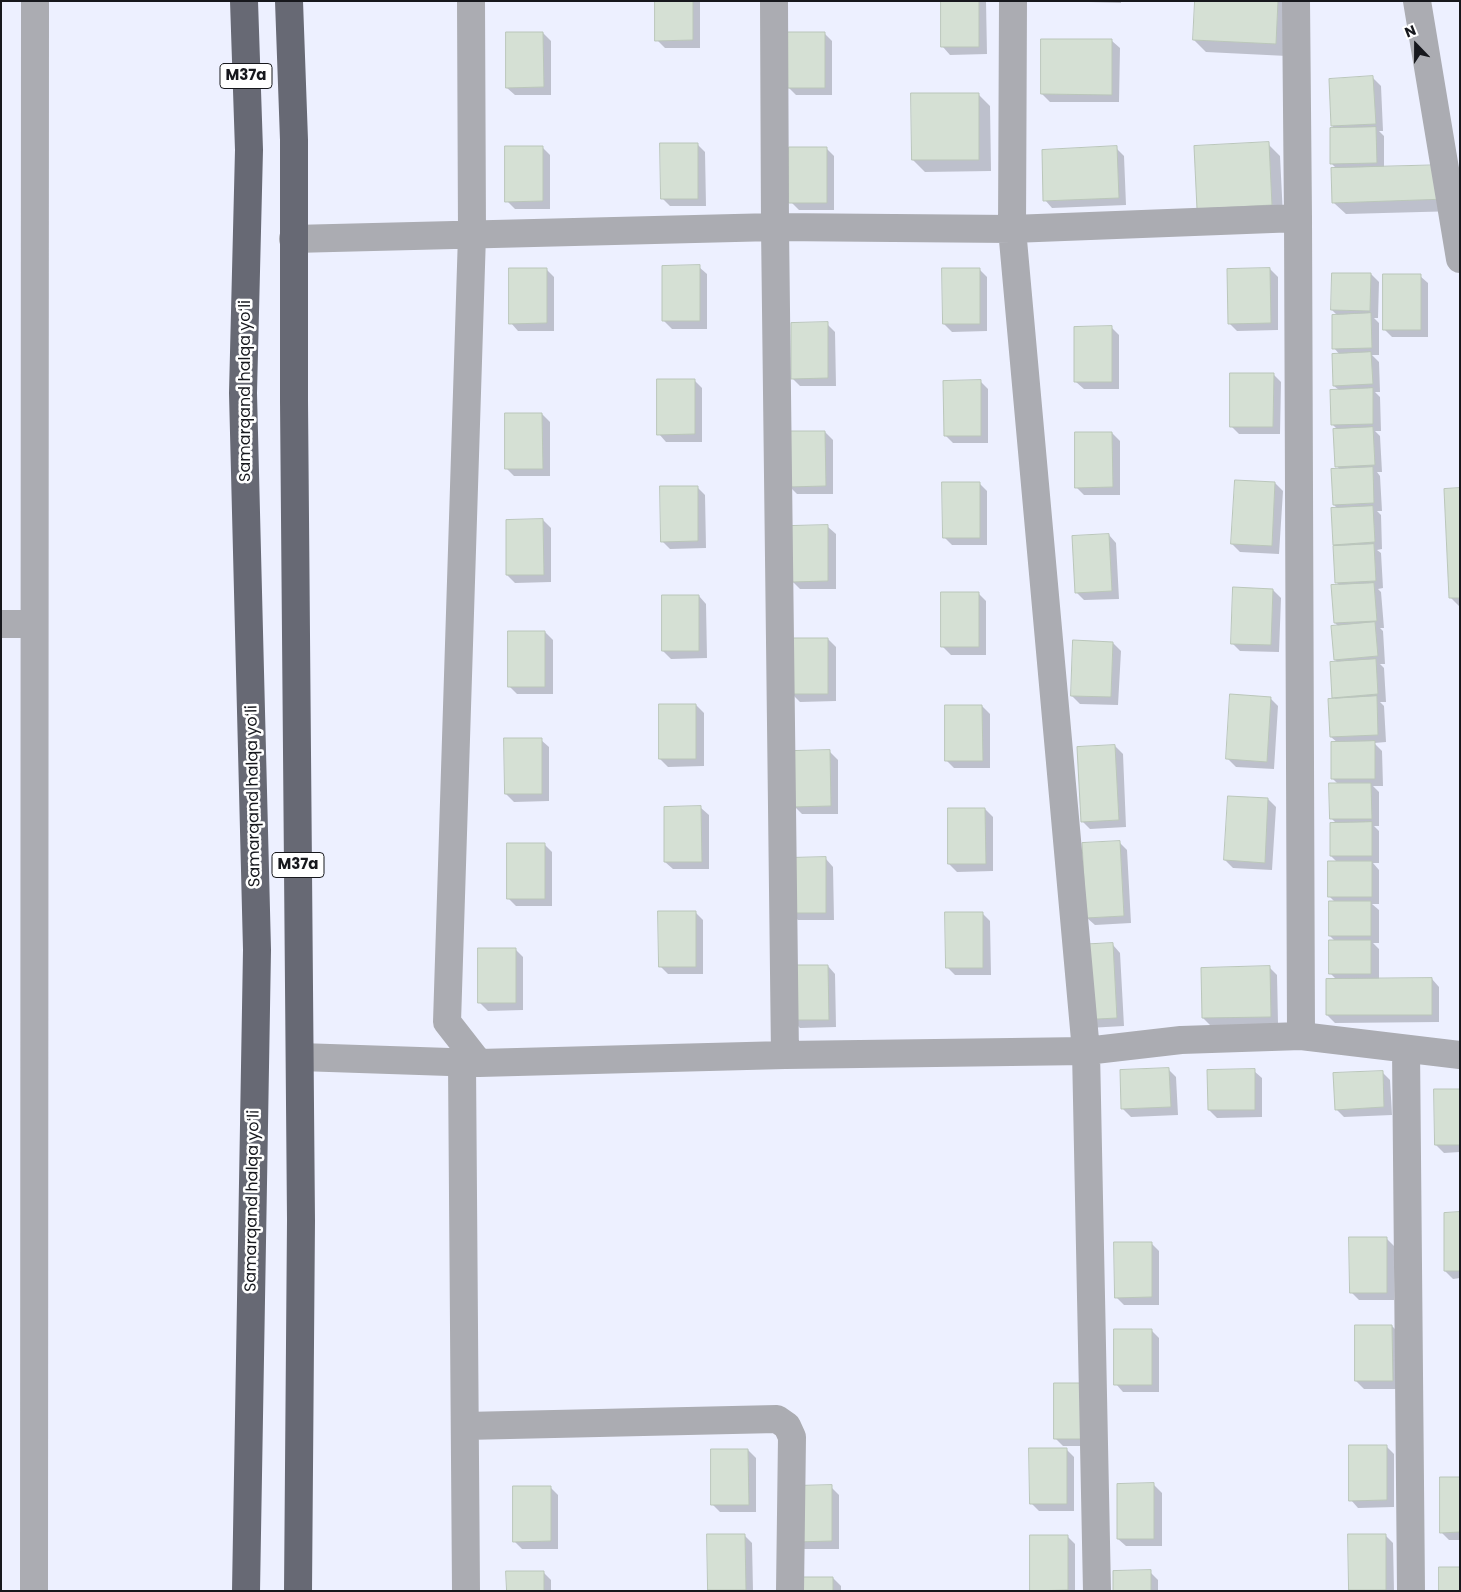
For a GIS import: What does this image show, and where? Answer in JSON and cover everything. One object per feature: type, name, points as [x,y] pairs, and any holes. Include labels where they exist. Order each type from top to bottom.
[{"type":"highway","name":"Samarqand halqa yoʻli","points":[[244,1],[249,150],[244,393],[257,950],[246,1591]]},
{"type":"highway","name":"M37a","points":[[289,1],[294,140],[293,239],[302,1220],[298,1591]]},
{"type":"street","points":[[34,1591],[35,1]]},
{"type":"street","points":[[466,1591],[465,1426],[471,1063],[447,1022],[472,235],[471,1]]},
{"type":"street","points":[[774,1],[774,227],[785,1055]]},
{"type":"street","points":[[1013,1],[1012,229],[1086,1051],[1097,1591]]},
{"type":"street","points":[[1296,1],[1301,1036]]},
{"type":"street","points":[[1417,1],[1460,259]]},
{"type":"street","points":[[293,239],[774,227],[1012,229],[1298,218]]},
{"type":"street","points":[[1,624],[34,624]]},
{"type":"street","points":[[300,1057],[471,1063],[785,1055],[1086,1051],[1181,1040],[1301,1036],[1460,1055]]},
{"type":"street","points":[[1406,1048],[1411,1591]]},
{"type":"street","points":[[465,1426],[776,1419],[787,1426],[792,1437],[790,1591]]},
{"type":"building","points":[[655,1],[693,1],[693,40],[655,41]]},
{"type":"building","points":[[941,1],[979,1],[979,47],[941,47]]},
{"type":"building","points":[[1195,1],[1278,1],[1276,44],[1193,40]]},
{"type":"building","points":[[506,32],[543,32],[544,87],[506,88]]},
{"type":"building","points":[[787,32],[825,32],[825,88],[787,88]]},
{"type":"building","points":[[1041,39],[1112,39],[1112,95],[1041,94]]},
{"type":"building","points":[[1373,76],[1376,124],[1331,126],[1329,79]]},
{"type":"building","points":[[911,93],[979,93],[979,160],[912,160]]},
{"type":"building","points":[[1376,127],[1377,163],[1330,164],[1330,128]]},
{"type":"building","points":[[1269,142],[1272,205],[1197,209],[1194,146]]},
{"type":"building","points":[[660,143],[698,143],[698,199],[661,199]]},
{"type":"building","points":[[505,146],[543,146],[543,201],[505,202]]},
{"type":"building","points":[[1117,146],[1119,198],[1043,201],[1042,150]]},
{"type":"building","points":[[789,147],[827,147],[827,203],[789,203]]},
{"type":"building","points":[[1446,165],[1447,199],[1332,203],[1331,168]]},
{"type":"building","points":[[700,265],[700,321],[662,321],[662,266]]},
{"type":"building","points":[[509,268],[547,268],[547,323],[509,324]]},
{"type":"building","points":[[942,268],[980,268],[980,324],[943,324]]},
{"type":"building","points":[[1270,268],[1271,323],[1228,324],[1227,269]]},
{"type":"building","points":[[1332,273],[1371,273],[1370,311],[1331,310]]},
{"type":"building","points":[[1383,274],[1421,274],[1421,330],[1383,330]]},
{"type":"building","points":[[1371,313],[1372,348],[1332,349],[1332,315]]},
{"type":"building","points":[[828,322],[828,378],[791,379],[791,323]]},
{"type":"building","points":[[1112,326],[1112,382],[1074,382],[1074,327]]},
{"type":"building","points":[[1371,352],[1373,384],[1333,386],[1332,354]]},
{"type":"building","points":[[1230,373],[1274,373],[1273,427],[1230,427]]},
{"type":"building","points":[[657,379],[695,379],[695,434],[657,435]]},
{"type":"building","points":[[981,380],[981,436],[944,436],[943,381]]},
{"type":"building","points":[[1373,388],[1373,424],[1331,425],[1330,390]]},
{"type":"building","points":[[505,413],[542,413],[543,469],[505,469]]},
{"type":"building","points":[[1373,427],[1375,465],[1335,467],[1333,429]]},
{"type":"building","points":[[788,431],[825,431],[826,486],[788,487]]},
{"type":"building","points":[[1075,432],[1112,432],[1113,487],[1075,488]]},
{"type":"building","points":[[1373,467],[1374,503],[1333,505],[1331,469]]},
{"type":"building","points":[[1235,480],[1275,482],[1272,546],[1231,544]]},
{"type":"building","points":[[942,482],[980,482],[980,538],[943,538]]},
{"type":"building","points":[[660,486],[698,486],[698,541],[661,542]]},
{"type":"building","points":[[1460,488],[1460,598],[1449,598],[1444,489]]},
{"type":"building","points":[[1373,506],[1375,542],[1333,545],[1331,508]]},
{"type":"building","points":[[543,519],[544,575],[506,575],[506,520]]},
{"type":"building","points":[[828,525],[828,581],[791,582],[790,526]]},
{"type":"building","points":[[1109,534],[1112,591],[1075,593],[1072,536]]},
{"type":"building","points":[[1374,544],[1376,581],[1335,583],[1333,546]]},
{"type":"building","points":[[1374,583],[1377,621],[1334,623],[1331,585]]},
{"type":"building","points":[[1233,587],[1273,589],[1271,645],[1231,644]]},
{"type":"building","points":[[941,592],[979,592],[979,647],[941,647]]},
{"type":"building","points":[[662,595],[699,595],[699,651],[662,651]]},
{"type":"building","points":[[1375,622],[1378,656],[1334,660],[1331,626]]},
{"type":"building","points":[[508,631],[545,631],[545,687],[508,687]]},
{"type":"building","points":[[790,638],[828,638],[828,694],[791,694]]},
{"type":"building","points":[[1073,640],[1113,642],[1111,697],[1071,696]]},
{"type":"building","points":[[1376,659],[1378,694],[1332,698],[1330,662]]},
{"type":"building","points":[[1230,694],[1271,697],[1267,762],[1226,759]]},
{"type":"building","points":[[1377,696],[1378,735],[1330,737],[1328,699]]},
{"type":"building","points":[[659,704],[696,704],[696,759],[659,759]]},
{"type":"building","points":[[945,705],[982,705],[983,761],[945,761]]},
{"type":"building","points":[[504,738],[542,738],[542,794],[505,794]]},
{"type":"building","points":[[1375,741],[1375,779],[1331,779],[1331,742]]},
{"type":"building","points":[[1115,745],[1119,820],[1081,822],[1077,747]]},
{"type":"building","points":[[830,750],[831,806],[793,807],[793,751]]},
{"type":"building","points":[[1329,783],[1371,783],[1372,819],[1330,819]]},
{"type":"building","points":[[1228,796],[1268,798],[1265,863],[1224,860]]},
{"type":"building","points":[[701,806],[702,862],[664,862],[664,807]]},
{"type":"building","points":[[948,808],[985,808],[986,864],[948,864]]},
{"type":"building","points":[[1372,822],[1372,856],[1330,856],[1330,823]]},
{"type":"building","points":[[1120,841],[1124,916],[1086,918],[1082,843]]},
{"type":"building","points":[[507,843],[545,843],[545,899],[507,899]]},
{"type":"building","points":[[826,857],[826,913],[789,913],[788,858]]},
{"type":"building","points":[[1328,861],[1372,861],[1372,897],[1328,897]]},
{"type":"building","points":[[1329,901],[1371,901],[1371,936],[1329,936]]},
{"type":"building","points":[[658,911],[696,911],[696,967],[659,967]]},
{"type":"building","points":[[945,912],[983,912],[983,968],[946,968]]},
{"type":"building","points":[[1329,940],[1371,940],[1371,974],[1329,974]]},
{"type":"building","points":[[1113,943],[1117,1018],[1079,1020],[1075,945]]},
{"type":"building","points":[[478,948],[516,948],[516,1003],[478,1003]]},
{"type":"building","points":[[791,965],[828,965],[829,1020],[791,1020]]},
{"type":"building","points":[[1270,966],[1271,1017],[1202,1018],[1201,968]]},
{"type":"building","points":[[1432,978],[1432,1015],[1326,1015],[1326,979]]},
{"type":"building","points":[[1169,1068],[1171,1107],[1121,1109],[1120,1070]]},
{"type":"building","points":[[1255,1069],[1255,1110],[1208,1110],[1207,1070]]},
{"type":"building","points":[[1383,1071],[1384,1107],[1335,1110],[1333,1073]]},
{"type":"building","points":[[1434,1089],[1460,1089],[1460,1145],[1435,1145]]},
{"type":"building","points":[[1460,1212],[1460,1271],[1444,1271],[1444,1213]]},
{"type":"building","points":[[1349,1237],[1387,1237],[1387,1293],[1350,1293]]},
{"type":"building","points":[[1114,1242],[1152,1242],[1152,1297],[1115,1298]]},
{"type":"building","points":[[1355,1325],[1392,1325],[1393,1381],[1355,1381]]},
{"type":"building","points":[[1114,1329],[1152,1329],[1152,1385],[1114,1385]]},
{"type":"building","points":[[1054,1383],[1091,1383],[1092,1439],[1054,1439]]},
{"type":"building","points":[[1349,1445],[1387,1445],[1387,1500],[1349,1501]]},
{"type":"building","points":[[1029,1448],[1067,1448],[1067,1504],[1030,1504]]},
{"type":"building","points":[[711,1449],[748,1449],[749,1505],[711,1505]]},
{"type":"building","points":[[1440,1477],[1460,1477],[1460,1532],[1440,1533]]},
{"type":"building","points":[[1154,1483],[1154,1539],[1117,1539],[1117,1484]]},
{"type":"building","points":[[832,1485],[832,1541],[795,1542],[794,1486]]},
{"type":"building","points":[[513,1486],[551,1486],[551,1541],[513,1542]]},
{"type":"building","points":[[707,1534],[745,1534],[746,1590],[708,1590]]},
{"type":"building","points":[[1348,1534],[1386,1534],[1386,1590],[1349,1590]]},
{"type":"building","points":[[1030,1535],[1068,1535],[1068,1590],[1030,1591]]},
{"type":"building","points":[[1439,1567],[1460,1567],[1460,1591],[1439,1591]]},
{"type":"building","points":[[1151,1570],[1151,1591],[1113,1591],[1113,1571]]},
{"type":"building","points":[[506,1571],[544,1571],[544,1591],[507,1591]]},
{"type":"building","points":[[796,1577],[833,1577],[833,1591],[796,1591]]}]
